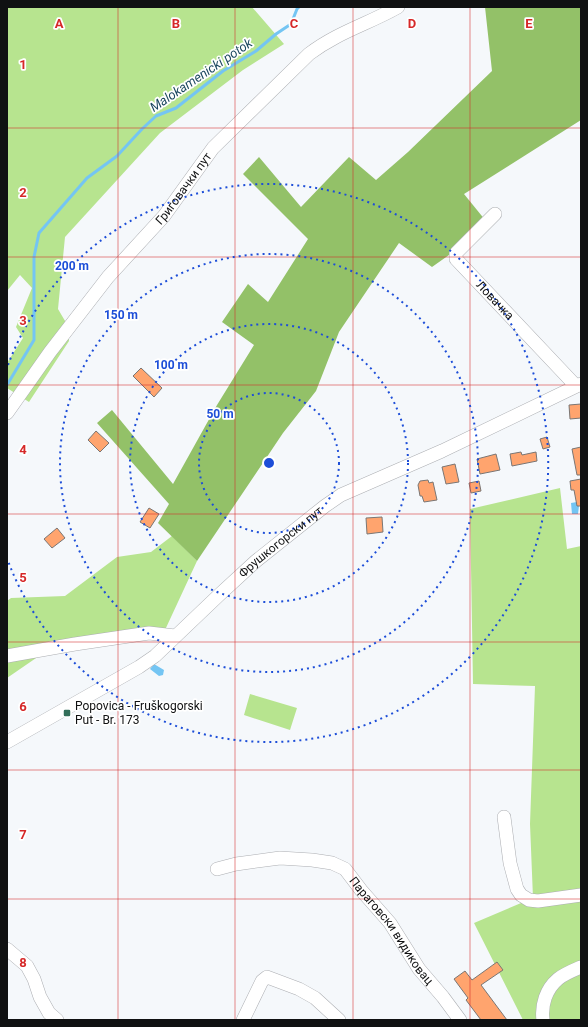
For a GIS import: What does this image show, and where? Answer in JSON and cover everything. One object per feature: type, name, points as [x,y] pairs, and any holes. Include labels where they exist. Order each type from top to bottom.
[{"type":"street","name":"Григовачки пут","points":[[7,413],[50,352],[108,277],[164,216],[213,148],[323,43],[398,7]]},
{"type":"street","name":"Ловачка","points":[[495,214],[456,253],[456,258],[578,385]]},
{"type":"street","name":"Фрушкогорски пут","points":[[7,742],[156,656],[256,561],[341,495],[442,451],[578,385]]},
{"type":"street","points":[[7,656],[149,633],[176,636]]},
{"type":"street","points":[[504,817],[510,863],[517,889],[521,895],[529,900],[538,901],[581,895]]},
{"type":"street","name":"Параговски видиковац","points":[[216,868],[280,858],[332,863],[345,869],[390,923],[419,969],[460,1020]]},
{"type":"street","points":[[7,949],[27,966],[34,979],[40,998],[49,1013],[57,1020]]},
{"type":"street","points":[[543,1020],[542,1013],[548,991],[558,979],[581,967]]},
{"type":"street","points":[[243,1020],[262,980],[267,977],[299,989],[315,998],[339,1020]]},
{"type":"green space","points":[[7,7],[252,7],[284,44],[243,70],[160,133],[65,237],[58,309],[68,326],[69,341],[29,402],[7,388],[7,363],[23,338],[16,327],[32,288],[20,275],[7,291]]},
{"type":"green space","points":[[485,7],[581,7],[581,120],[464,194],[490,226],[432,267],[399,243],[339,332],[316,391],[283,433],[197,561],[158,523],[169,504],[97,423],[112,410],[173,484],[217,405],[254,345],[222,322],[248,284],[268,302],[308,239],[243,174],[259,157],[301,207],[349,157],[376,180],[408,152],[492,71]]},
{"type":"green space","points":[[560,488],[567,549],[581,546],[581,1020],[523,1020],[474,923],[533,898],[530,824],[535,686],[473,684],[470,509]]},
{"type":"green space","points":[[172,536],[197,561],[165,630],[55,645],[7,678],[7,601],[11,598],[65,596],[117,557],[151,552]]},
{"type":"green space","points":[[250,694],[297,708],[290,730],[244,715]]},
{"type":"water","points":[[577,502],[577,506],[579,506],[578,514],[572,514],[571,503]]},
{"type":"water","points":[[154,664],[164,670],[163,675],[159,676],[150,669]]},
{"type":"building","points":[[141,368],[162,388],[154,397],[133,376]]},
{"type":"building","points":[[581,404],[581,418],[570,419],[569,405]]},
{"type":"building","points":[[96,431],[109,443],[100,452],[88,440]]},
{"type":"building","points":[[547,437],[550,447],[543,449],[540,439]]},
{"type":"building","points":[[581,447],[581,475],[577,475],[572,449]]},
{"type":"building","points":[[521,452],[522,455],[536,452],[537,461],[512,466],[510,454]]},
{"type":"building","points":[[496,454],[500,470],[480,474],[477,459]]},
{"type":"building","points":[[455,464],[459,482],[446,484],[442,467]]},
{"type":"building","points":[[581,479],[581,506],[577,506],[574,490],[571,490],[570,481]]},
{"type":"building","points":[[428,480],[429,483],[433,482],[437,500],[424,502],[422,496],[420,496],[418,485],[420,481]]},
{"type":"building","points":[[479,481],[481,491],[471,493],[469,483]]},
{"type":"building","points":[[149,508],[159,514],[150,528],[140,522]]},
{"type":"building","points":[[382,517],[383,532],[367,534],[366,518]]},
{"type":"building","points":[[57,528],[65,538],[52,548],[44,539]]},
{"type":"building","points":[[497,962],[503,970],[481,985],[507,1020],[481,1020],[466,1000],[468,998],[454,979],[465,971],[472,980]]},
{"type":"waterway","name":"Malokamenicki potok","points":[[7,385],[34,340],[34,257],[39,233],[87,178],[117,156],[156,116],[176,108],[223,71],[256,51],[276,34],[291,24],[299,7]]},
{"type":"place","name":"Popovica - Fruškogorski Put - Br. 173","points":[[67,713]]}]
